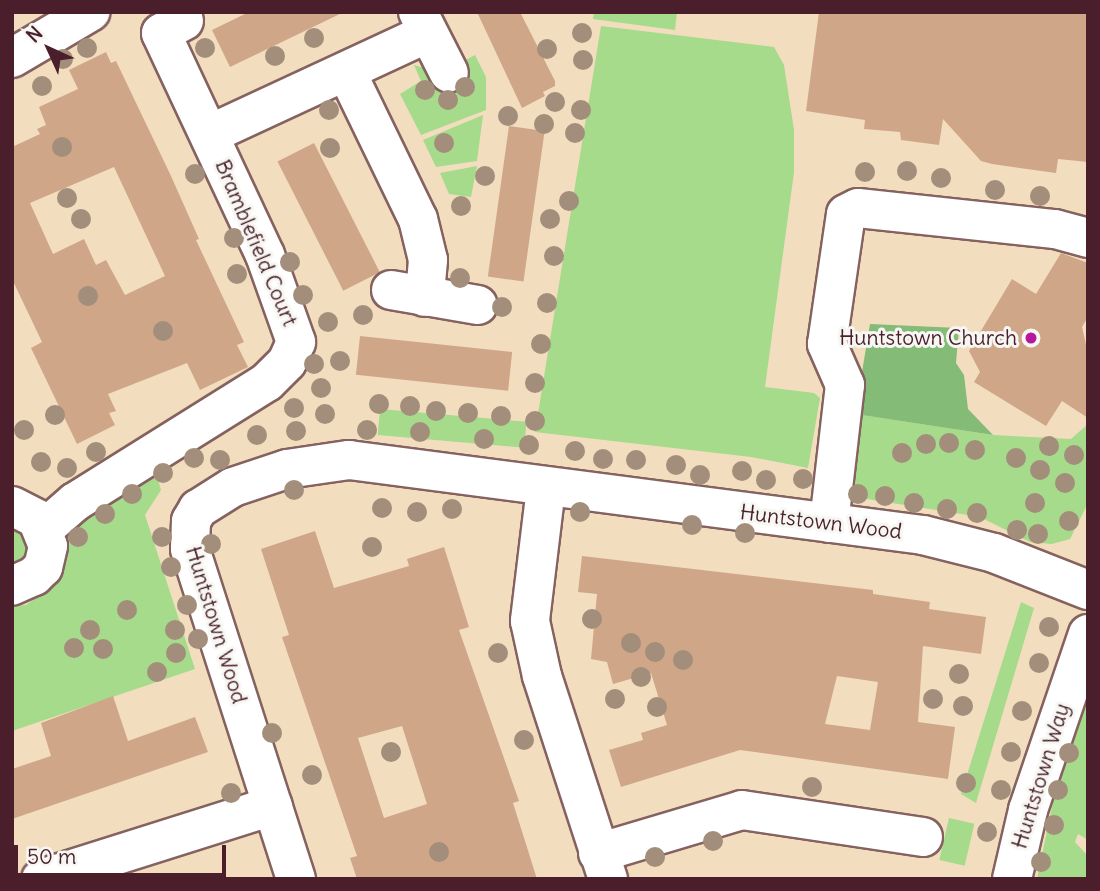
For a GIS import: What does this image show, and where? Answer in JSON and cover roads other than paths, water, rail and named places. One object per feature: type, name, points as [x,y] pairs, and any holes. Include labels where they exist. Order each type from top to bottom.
[{"type":"street","points":[[12,58],[90,12]]},
{"type":"street","name":"Bramblefield Court","points":[[44,528],[75,502],[267,382],[287,362],[296,342],[276,279],[161,33],[184,21]]},
{"type":"street","points":[[210,134],[347,74],[423,23],[449,73]]},
{"type":"street","points":[[347,74],[418,219],[428,260],[408,294],[478,305]]},
{"type":"street","points":[[829,523],[845,385],[827,344],[846,214],[858,208],[1055,229],[1088,238]]},
{"type":"street","name":"Huntstown Wood","points":[[296,879],[190,549],[191,521],[198,509],[211,497],[287,469],[349,460],[546,488],[923,535],[994,553],[1088,590]]},
{"type":"street","points":[[546,488],[530,621],[541,676],[603,866],[742,810],[923,836]]},
{"type":"street","points":[[12,506],[28,511],[44,528],[48,546],[43,567],[29,580],[12,586]]},
{"type":"street","name":"Huntstown Way","points":[[1012,879],[1028,810],[1088,634]]},
{"type":"street","points":[[41,879],[273,806]]},
{"type":"place","name":"Huntstown Church","points":[[1031,338]]}]
